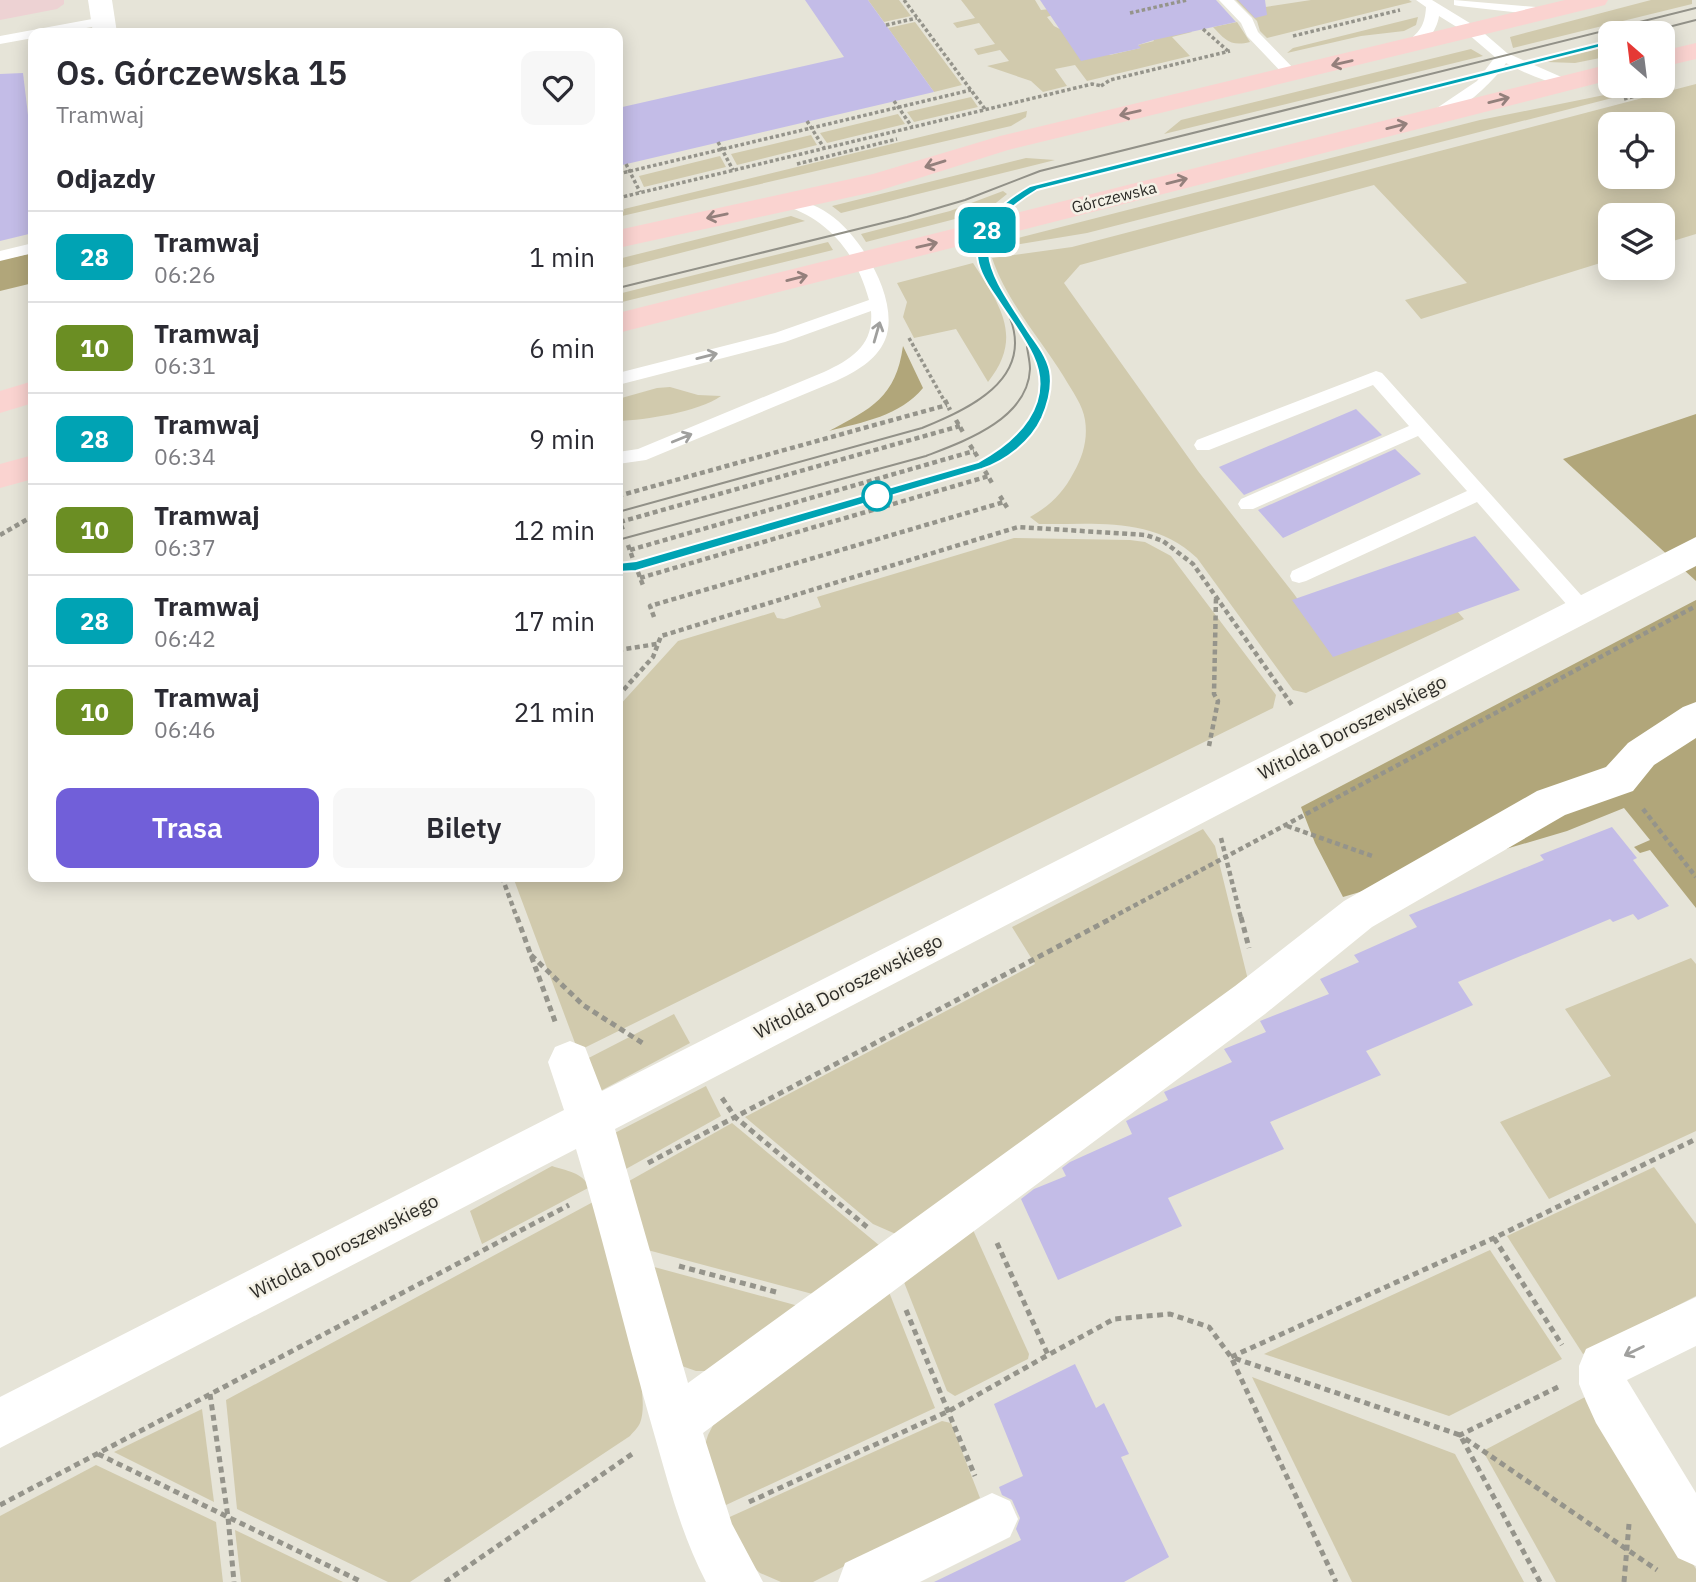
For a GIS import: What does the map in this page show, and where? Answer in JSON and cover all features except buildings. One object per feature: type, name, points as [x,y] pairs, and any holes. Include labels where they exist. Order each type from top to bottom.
[{"type":"main road","points":[[623,238],[878,182],[1000,144],[1596,0]]},
{"type":"main road","points":[[1675,56],[1696,51]]},
{"type":"main road","name":"Górczewska","points":[[623,322],[1598,75]]},
{"type":"main road","points":[[0,402],[28,394]]},
{"type":"main road","points":[[0,476],[28,468]]},
{"type":"street","name":"Witolda Doroszewskiego","points":[[0,1423],[1696,550]]},
{"type":"street","points":[[675,1423],[1260,992],[1358,914],[1552,803],[1619,779],[1640,754],[1696,718]]},
{"type":"street","points":[[570,1062],[590,1119],[675,1423],[724,1566],[737,1582]]},
{"type":"street","points":[[1696,1321],[1592,1371],[1603,1384],[1613,1406],[1696,1540]]},
{"type":"street","points":[[864,1582],[992,1519]]},
{"type":"lane","points":[[1226,0],[1247,21],[1252,33],[1292,75]]},
{"type":"lane","points":[[1458,1],[1548,12]]},
{"type":"lane","points":[[1458,1],[1473,31]]},
{"type":"lane","points":[[1428,4],[1473,31],[1502,56],[1540,75],[1568,83]]},
{"type":"lane","points":[[1409,47],[1426,34],[1433,22],[1428,4]]},
{"type":"lane","points":[[61,28],[103,18]]},
{"type":"lane","points":[[0,40],[28,35]]},
{"type":"lane","points":[[1433,117],[1479,86],[1497,70],[1502,56]]},
{"type":"lane","points":[[623,457],[640,455],[842,371],[871,351],[880,325],[877,294],[861,261],[832,222],[804,206],[784,201]]},
{"type":"lane","points":[[0,256],[28,249]]},
{"type":"lane","points":[[623,378],[779,338],[878,303]]},
{"type":"lane","points":[[1203,445],[1376,377],[1582,609]]},
{"type":"lane","points":[[1247,504],[1421,428]]},
{"type":"lane","points":[[1299,576],[1480,494]]},
{"type":"path","points":[[904,0],[985,109]]},
{"type":"path","points":[[1130,13],[1187,0]]},
{"type":"path","points":[[1175,1],[1183,7]]},
{"type":"path","points":[[1094,92],[1110,80],[1404,9]]},
{"type":"path","points":[[886,25],[917,18]]},
{"type":"path","points":[[1203,29],[1238,57]]},
{"type":"path","points":[[623,173],[971,90]]},
{"type":"path","points":[[894,101],[912,127]]},
{"type":"path","points":[[807,121],[824,148]]},
{"type":"path","points":[[795,164],[904,138]]},
{"type":"path","points":[[718,142],[733,170]]},
{"type":"path","points":[[626,164],[640,192]]},
{"type":"path","points":[[623,495],[948,408],[904,330]]},
{"type":"path","points":[[956,420],[964,434]]},
{"type":"path","points":[[623,518],[960,426]]},
{"type":"path","points":[[970,445],[979,459]]},
{"type":"path","points":[[633,559],[629,548],[974,451]]},
{"type":"path","points":[[640,578],[987,473],[992,483]]},
{"type":"path","points":[[1000,496],[1008,509]]},
{"type":"path","points":[[654,617],[650,606],[1003,502]]},
{"type":"path","points":[[0,535],[28,518]]},
{"type":"path","points":[[623,690],[653,657],[661,636],[1017,525],[1029,530],[1116,532],[1163,541],[1193,564],[1292,705]]},
{"type":"path","points":[[638,572],[644,588]]},
{"type":"path","points":[[1209,746],[1218,701],[1214,694],[1216,597]]},
{"type":"path","points":[[0,1505],[1227,858],[1696,606]]},
{"type":"path","points":[[623,649],[658,644]]},
{"type":"path","points":[[1619,779],[1696,877]]},
{"type":"path","points":[[1286,826],[1427,874]]},
{"type":"path","points":[[1218,833],[1227,858],[1260,992]]},
{"type":"path","points":[[504,882],[570,1062]]},
{"type":"path","points":[[529,952],[561,988],[589,1013],[645,1045]]},
{"type":"path","points":[[735,1117],[895,1261],[992,1519]]},
{"type":"path","points":[[1231,1357],[1494,1238],[1696,1139]]},
{"type":"path","points":[[977,1200],[1048,1354]]},
{"type":"path","points":[[1460,1435],[1592,1371],[1494,1238]]},
{"type":"path","points":[[628,1253],[834,1307]]},
{"type":"path","points":[[707,1521],[950,1411],[1114,1319],[1170,1314],[1209,1327],[1231,1357],[1336,1582]]},
{"type":"path","points":[[1231,1357],[1460,1435],[1665,1576]]},
{"type":"path","points":[[210,1394],[228,1517],[234,1582]]},
{"type":"path","points":[[445,1582],[675,1423]]},
{"type":"path","points":[[1460,1435],[1540,1582]]},
{"type":"path","points":[[97,1454],[362,1582]]},
{"type":"shaded area","points":[[0,0],[64,0],[64,4],[57,9],[0,20]]},
{"type":"shaded area","points":[[868,0],[899,0],[911,16],[884,22]]},
{"type":"shaded area","points":[[961,0],[1035,0],[1041,10],[1050,9],[1055,14],[1047,17],[1054,26],[1110,55],[1140,48],[1138,45],[1154,41],[1151,37],[1172,10],[1192,32],[1172,37],[1190,56],[1087,81],[1075,65],[1055,69],[1067,86],[1043,92],[1031,81],[987,66],[1009,61],[1000,50],[978,55],[974,49],[995,44],[979,23],[957,28],[953,23],[975,18]]},
{"type":"shaded area","points":[[1236,0],[1250,0],[1259,8],[1311,0],[1412,2],[1267,38],[1260,31],[1257,21]]},
{"type":"shaded area","points":[[1651,0],[1692,0],[1692,4],[1623,21],[1598,21],[1598,27],[1513,48],[1510,37]]},
{"type":"shaded area","points":[[1418,17],[1416,25],[1404,31],[1361,36],[1287,53],[1293,48]]},
{"type":"shaded area","points":[[915,22],[962,85],[934,92],[888,28]]},
{"type":"shaded area","points":[[1237,22],[1250,42],[1238,44],[1229,41],[1213,27]]},
{"type":"shaded area","points":[[1471,49],[1483,56],[1164,134],[1181,120]]},
{"type":"shaded area","points":[[1598,49],[1598,58],[1575,63],[1547,62]]},
{"type":"shaded area","points":[[1696,84],[1696,234],[1675,240],[1675,203],[1598,203],[1598,264],[1421,319],[1405,300],[1467,283],[1374,185],[1080,265],[1064,283],[1198,471],[1294,594],[1335,652],[1457,611],[1464,619],[1306,693],[1293,690],[1197,558],[1180,545],[1142,529],[1102,524],[1039,524],[1030,517],[1056,498],[1070,479],[1084,447],[1085,420],[1077,398],[1015,305],[992,258],[1072,247],[1642,98],[1675,98],[1675,89]]},
{"type":"shaded area","points":[[1598,96],[1612,98],[1087,233],[1002,247],[998,243],[1480,120]]},
{"type":"shaded area","points":[[971,97],[978,107],[914,122],[907,112]]},
{"type":"shaded area","points":[[1027,111],[1026,117],[1011,126],[623,216],[624,209]]},
{"type":"shaded area","points":[[898,114],[905,124],[827,143],[820,133]]},
{"type":"shaded area","points":[[811,135],[817,145],[737,165],[731,154]]},
{"type":"shaded area","points":[[720,156],[726,167],[644,187],[639,176]]},
{"type":"shaded area","points":[[1026,158],[1055,160],[841,213],[832,206]]},
{"type":"shaded area","points":[[1003,191],[1007,194],[986,211],[866,242],[861,234],[950,211]]},
{"type":"shaded area","points":[[791,216],[805,221],[623,268],[623,258]]},
{"type":"shaded area","points":[[828,242],[833,250],[623,302],[623,293]]},
{"type":"shaded area","points":[[28,254],[28,284],[0,291],[0,260]]},
{"type":"shaded area","points":[[973,263],[999,307],[1006,336],[1005,350],[999,366],[988,382],[956,329],[914,338],[903,317],[907,302],[897,283]]},
{"type":"shaded area","points":[[903,346],[923,388],[914,398],[892,412],[829,431],[869,408],[888,390],[900,363]]},
{"type":"shaded area","points":[[670,387],[698,395],[721,396],[686,411],[623,421],[623,398]]},
{"type":"shaded area","points":[[1696,414],[1696,581],[1563,459]]},
{"type":"shaded area","points":[[1014,538],[1145,542],[1171,556],[1276,695],[1273,708],[578,1051],[515,882],[623,882],[623,702],[678,641],[774,612],[777,618],[784,619],[821,607],[817,597]]},
{"type":"shaded area","points":[[1696,600],[1696,908],[1650,850],[1640,853],[1634,847],[1650,840],[1624,808],[1567,831],[1343,897],[1315,843],[1301,807]]},
{"type":"shaded area","points":[[1203,829],[1215,846],[1249,984],[898,1235],[873,1224],[745,1117],[1035,964],[1012,927]]},
{"type":"shaded area","points":[[1691,958],[1696,964],[1696,1131],[1549,1199],[1500,1122],[1611,1076],[1565,1009]]},
{"type":"shaded area","points":[[674,1014],[690,1043],[591,1096],[577,1064]]},
{"type":"shaded area","points":[[706,1086],[721,1116],[617,1174],[605,1138]]},
{"type":"shaded area","points":[[732,1123],[880,1246],[820,1296],[640,1248],[622,1185]]},
{"type":"shaded area","points":[[552,1166],[578,1175],[590,1187],[482,1244],[470,1211]]},
{"type":"shaded area","points":[[1654,1167],[1696,1224],[1696,1296],[1583,1354],[1507,1236]]},
{"type":"shaded area","points":[[593,1202],[627,1315],[641,1380],[643,1405],[640,1423],[630,1436],[410,1582],[388,1582],[237,1509],[226,1400]]},
{"type":"shaded area","points":[[969,1221],[1029,1354],[1028,1359],[955,1396],[947,1391],[900,1272]]},
{"type":"shaded area","points":[[1490,1250],[1562,1359],[1449,1416],[1264,1354]]},
{"type":"shaded area","points":[[643,1264],[806,1308],[709,1371],[696,1371],[679,1365]]},
{"type":"shaded area","points":[[887,1287],[935,1408],[726,1505],[719,1504],[702,1454],[708,1435],[723,1406]]},
{"type":"shaded area","points":[[1252,1377],[1455,1454],[1524,1582],[1352,1582]]},
{"type":"shaded area","points":[[1587,1396],[1696,1569],[1696,1582],[1556,1582],[1483,1451]]},
{"type":"shaded area","points":[[202,1409],[214,1502],[114,1452]]},
{"type":"shaded area","points":[[942,1421],[951,1423],[980,1498],[813,1582],[781,1582],[760,1573],[739,1554],[723,1520]]},
{"type":"shaded area","points":[[96,1465],[216,1522],[223,1582],[0,1582],[0,1516]]},
{"type":"shaded area","points":[[235,1530],[343,1582],[241,1582]]},
{"type":"tram line","points":[[623,287],[907,217],[965,200],[1040,171],[1696,8]]},
{"type":"tram line","points":[[1675,25],[1696,20]]},
{"type":"tram line","points":[[623,567],[636,566],[982,465],[1014,444],[1037,415],[1042,389],[1039,368],[1021,329],[988,276],[983,259],[983,242],[997,218],[1034,188],[1598,45]]},
{"type":"tram line","name":"28","points":[[623,567],[636,566],[982,465],[1004,454],[1033,425],[1045,390],[1044,372],[1038,354],[1004,304],[985,268],[982,247],[986,231],[998,215],[1014,200],[1034,188],[1598,45]]},
{"type":"tram line","points":[[623,511],[922,428],[958,412],[992,390],[1005,375],[1013,359],[1015,340],[1010,318]]},
{"type":"tram line","points":[[623,539],[926,456],[976,435],[992,426],[1018,402],[1027,386],[1030,369],[1027,347]]}]
